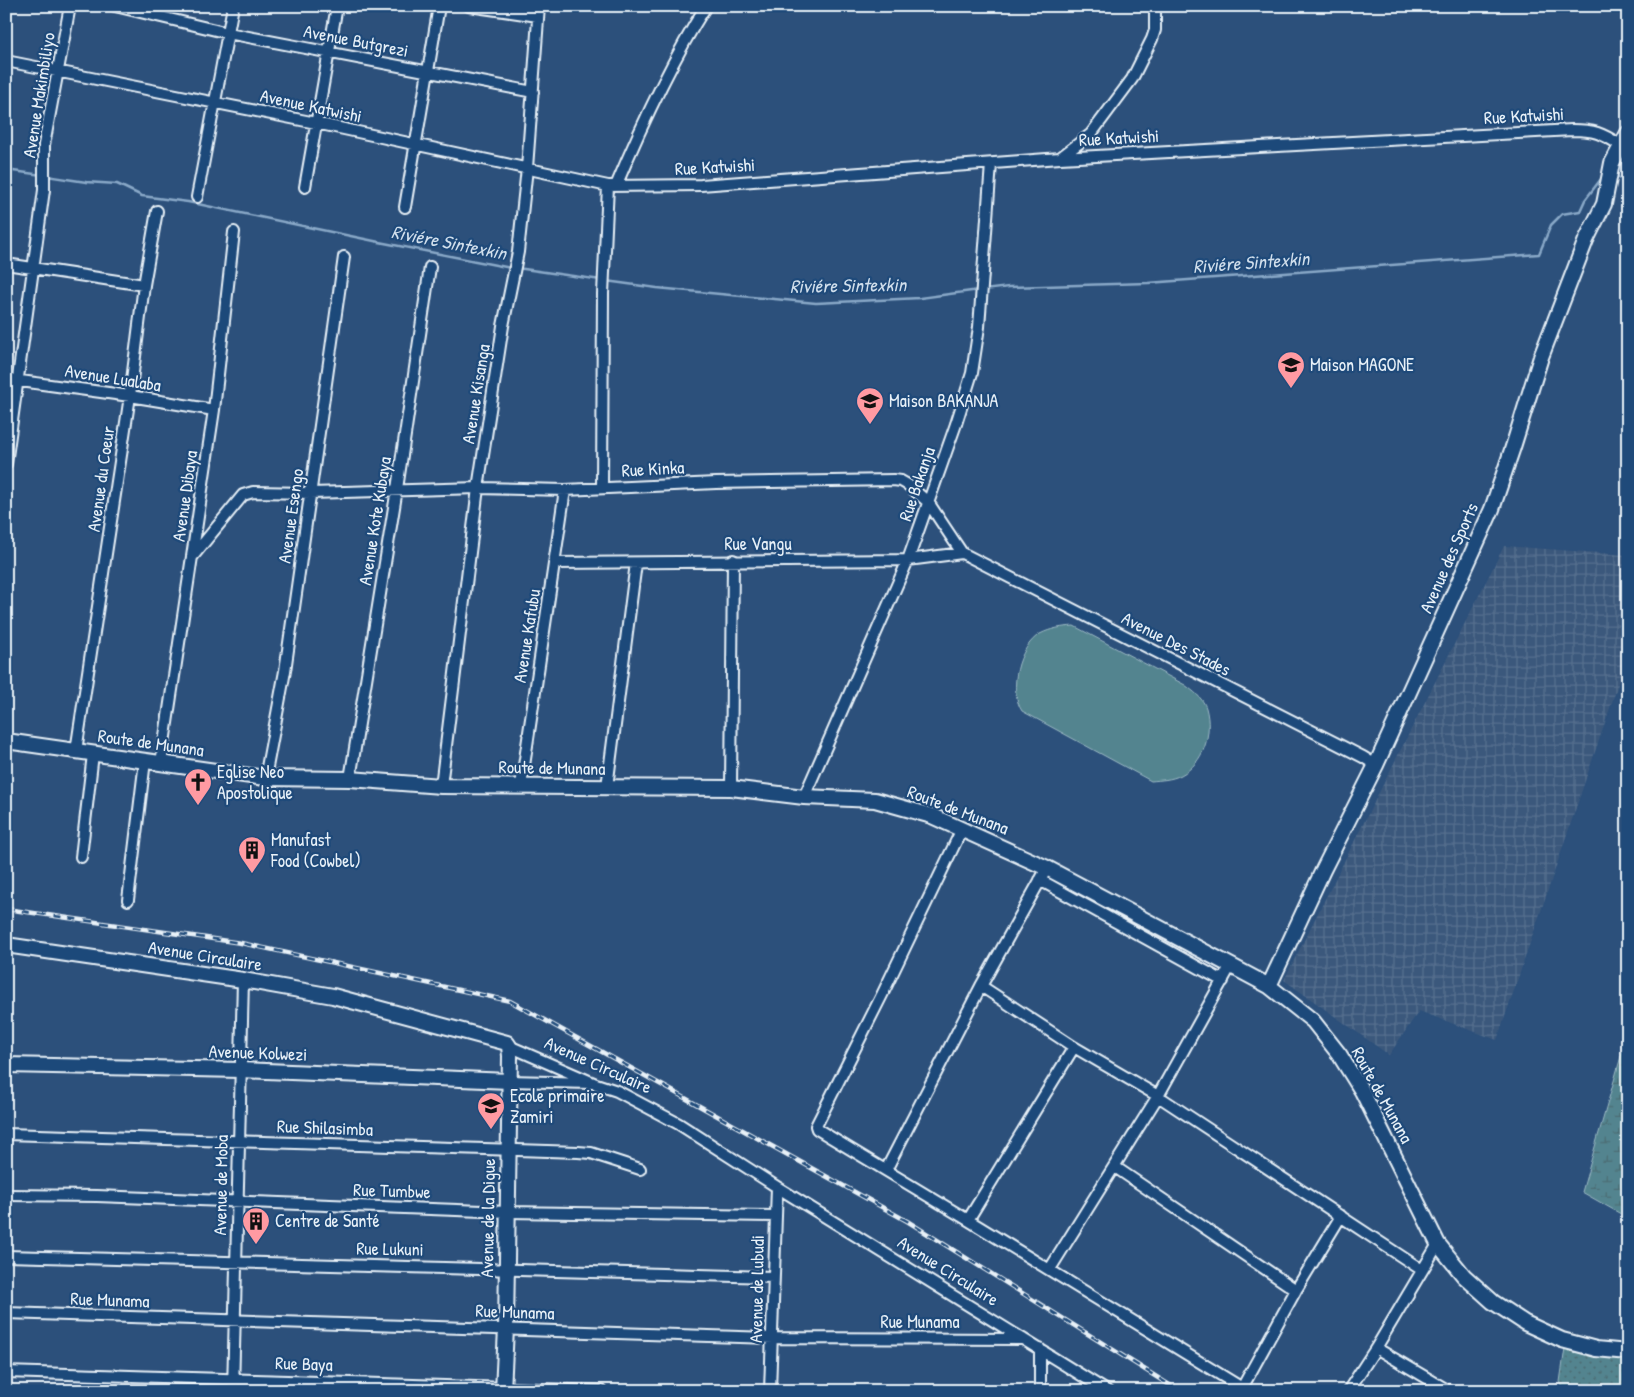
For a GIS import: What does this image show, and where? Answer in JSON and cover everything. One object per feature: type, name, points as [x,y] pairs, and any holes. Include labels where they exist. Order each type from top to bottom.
[{"type":"street","name":"Avenue Makimbiliyo","points":[[6,464],[44,190],[44,145],[70,6]]},
{"type":"street","name":"Avenue Butgrezi","points":[[115,6],[228,33],[533,92]]},
{"type":"street","points":[[197,197],[232,6]]},
{"type":"street","points":[[305,187],[336,6]]},
{"type":"street","points":[[405,207],[440,6]]},
{"type":"street","points":[[469,6],[539,11]]},
{"type":"street","points":[[602,488],[603,294],[612,186],[688,34],[706,6]]},
{"type":"street","points":[[1060,158],[1091,134],[1132,79],[1155,30],[1155,6]]},
{"type":"street","name":"Avenue Kisanga","points":[[441,786],[478,488],[503,326],[518,252],[527,168],[539,11]]},
{"type":"street","name":"Avenue Katwishi","points":[[6,61],[215,102],[612,186]]},
{"type":"street","name":"Rue Katwishi","points":[[612,186],[702,185],[1060,158],[1572,130],[1591,130],[1624,139]]},
{"type":"street","name":"Avenue des Sports","points":[[1269,986],[1323,870],[1376,765],[1492,509],[1541,357],[1586,240],[1604,204],[1612,163],[1624,139]]},
{"type":"street","name":"Rue Bakanja","points":[[804,797],[908,560],[972,373],[979,327],[980,288],[991,164]]},
{"type":"street","name":"Avenue du Coeur","points":[[76,751],[130,396],[144,285],[157,211]]},
{"type":"street","name":"Avenue Dibaya","points":[[161,764],[214,410],[234,232]]},
{"type":"street","name":"Avenue Esengo","points":[[265,778],[285,672],[344,257]]},
{"type":"street","points":[[6,264],[144,285]]},
{"type":"street","name":"Avenue Kote Kubaya","points":[[350,779],[397,489],[430,267]]},
{"type":"street","name":"Avenue Lualaba","points":[[6,379],[214,410]]},
{"type":"street","name":"Rue Kinka","points":[[193,556],[243,495],[252,492],[311,493],[478,488],[565,490],[716,483],[893,480],[901,481],[908,485],[928,502],[962,553]]},
{"type":"street","name":"Avenue Kafubu","points":[[521,786],[565,490]]},
{"type":"street","name":"Avenue Des Stades","points":[[962,553],[1376,765]]},
{"type":"street","name":"Rue Vangu","points":[[555,563],[908,560],[962,553]]},
{"type":"street","points":[[731,788],[733,560]]},
{"type":"street","points":[[607,787],[636,562]]},
{"type":"street","name":"Route de Munana","points":[[6,741],[265,778],[350,779],[441,786],[731,788],[804,797],[875,800],[913,810],[962,829],[1044,874],[1231,965],[1269,986],[1313,1021],[1339,1054],[1362,1091],[1438,1244],[1464,1276],[1493,1302],[1525,1323],[1562,1340],[1596,1349],[1628,1352]]},
{"type":"street","points":[[81,858],[93,754]]},
{"type":"street","points":[[128,900],[145,761]]},
{"type":"street","points":[[962,829],[882,995],[816,1122],[817,1129],[1050,1269],[1244,1389],[1296,1290],[1341,1216]]},
{"type":"street","points":[[886,1170],[981,986],[1044,874],[1223,981]]},
{"type":"street","name":"Avenue Circulaire","points":[[6,946],[243,980],[333,996],[504,1042],[509,1046],[616,1091],[679,1124],[777,1187],[1107,1391]]},
{"type":"street","points":[[1050,1269],[1158,1096],[1231,965]]},
{"type":"street","name":"Avenue de Moba","points":[[233,1391],[243,980]]},
{"type":"street","points":[[981,986],[1074,1047],[1158,1096],[1422,1270]]},
{"type":"street","name":"Avenue de la Digue","points":[[503,1389],[506,1328],[509,1046]]},
{"type":"street","points":[[968,1220],[1074,1047]]},
{"type":"street","name":"Avenue Kolwezi","points":[[6,1065],[240,1070],[509,1081]]},
{"type":"street","points":[[509,1081],[596,1084]]},
{"type":"street","name":"Rue Shilasimba","points":[[6,1134],[591,1153],[640,1169]]},
{"type":"street","points":[[1115,1167],[1296,1290]]},
{"type":"street","name":"Avenue de Lubudi","points":[[770,1391],[777,1187]]},
{"type":"street","name":"Rue Tumbwe","points":[[6,1195],[97,1196],[508,1212],[776,1216]]},
{"type":"street","points":[[1348,1391],[1438,1244]]},
{"type":"street","name":"Rue Lukuni","points":[[6,1256],[506,1268],[773,1277]]},
{"type":"street","name":"Rue Munama","points":[[6,1313],[773,1338],[1023,1339]]},
{"type":"street","points":[[1040,1348],[1040,1391]]},
{"type":"street","points":[[1376,1348],[1449,1391]]},
{"type":"street","name":"Rue Baya","points":[[6,1372],[600,1391]]},
{"type":"shaded area","points":[[1504,546],[1628,555],[1628,655],[1497,1040],[1419,1011],[1389,1055],[1284,980]]},
{"type":"green space","points":[[1074,626],[1185,685],[1205,704],[1208,727],[1205,746],[1196,763],[1189,770],[1174,778],[1151,781],[1022,711],[1016,692],[1016,681],[1021,659],[1026,649],[1032,640],[1040,634],[1061,627]]},
{"type":"green space","points":[[1628,1032],[1628,1218],[1582,1192]]},
{"type":"green space","points":[[1565,1348],[1628,1361],[1628,1391],[1565,1391],[1560,1382]]},
{"type":"waterway","name":"Riviére Sintexkin","points":[[6,170],[42,175]]},
{"type":"waterway","name":"Riviére Sintexkin","points":[[984,290],[1009,287],[1148,283],[1539,254],[1551,225],[1562,214],[1580,211],[1585,200],[1604,175]]},
{"type":"waterway","name":"Riviére Sintexkin","points":[[1615,175],[1625,182],[1628,181]]},
{"type":"waterway","name":"Riviére Sintexkin","points":[[47,176],[86,182],[117,184],[142,196],[188,202],[511,268]]},
{"type":"waterway","name":"Riviére Sintexkin","points":[[517,268],[601,280]]},
{"type":"waterway","name":"Riviére Sintexkin","points":[[606,281],[657,288],[816,303],[920,298],[979,290]]},
{"type":"railway","points":[[6,909],[241,943],[510,1001],[907,1221],[1179,1391]]},
{"type":"place","name":"Maison MAGONE","points":[[1291,389]]},
{"type":"place","name":"Maison BAKANJA","points":[[870,425]]},
{"type":"place","name":"Eglise Neo Apostolique","points":[[198,806]]},
{"type":"place","name":"Manufast Food (Cowbel)","points":[[252,874]]},
{"type":"place","name":"Ecole primaire Zamiri","points":[[491,1130]]},
{"type":"place","name":"Centre de Santé","points":[[256,1245]]}]
